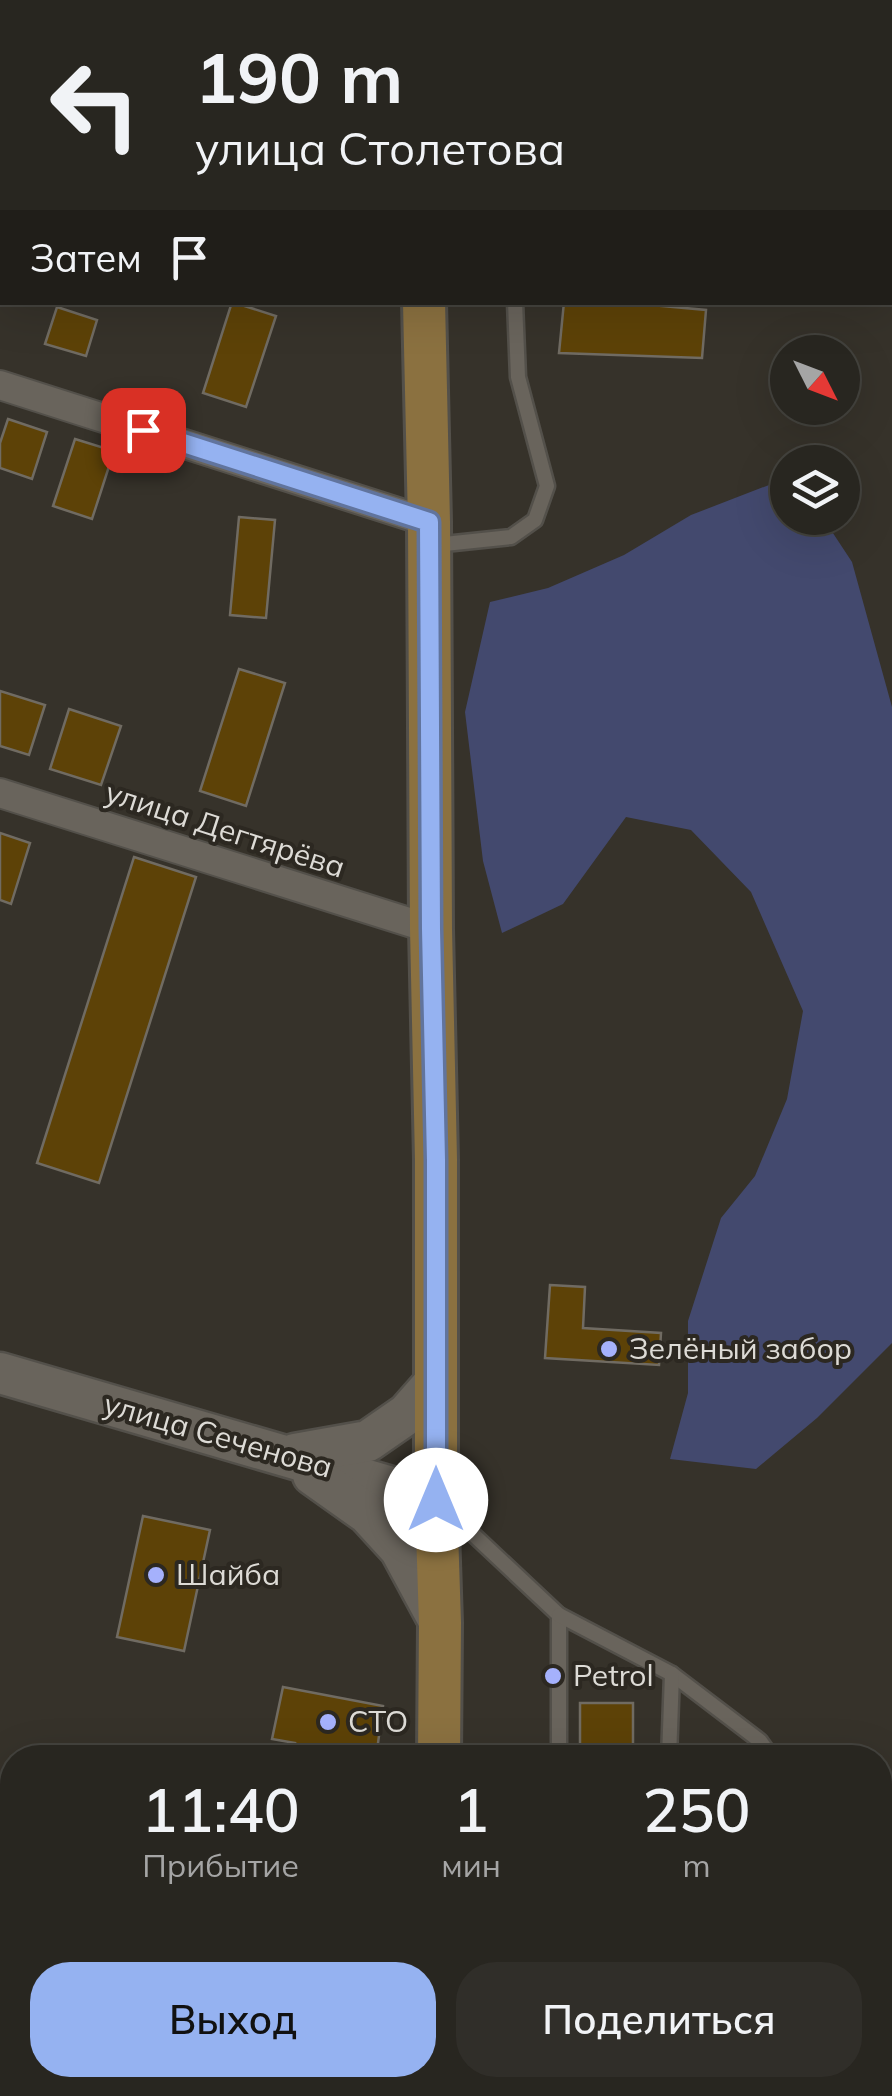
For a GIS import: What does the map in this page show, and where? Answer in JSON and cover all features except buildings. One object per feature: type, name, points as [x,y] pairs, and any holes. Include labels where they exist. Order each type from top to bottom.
[{"type":"main road","points":[[424,305],[440,1745]]},
{"type":"street","points":[[0,384],[429,534]]},
{"type":"street","name":"улица Дегтярёва","points":[[0,792],[431,929]]},
{"type":"street","name":"улица Сеченова","points":[[0,1373],[436,1500]]},
{"type":"street","points":[[285,1456],[368,1440],[407,1414],[436,1380]]},
{"type":"street","points":[[285,1456],[368,1514],[400,1549],[440,1623]]},
{"type":"lane","points":[[429,534],[511,537],[535,520],[547,486],[518,377],[515,305]]},
{"type":"lane","points":[[436,1500],[559,1615],[672,1674],[763,1745]]},
{"type":"lane","points":[[559,1615],[560,1745]]},
{"type":"lane","points":[[669,1745],[672,1674]]},
{"type":"shaded area","points":[[770,485],[770,535],[834,535],[852,562],[892,707],[892,1343],[817,1418],[756,1469],[670,1459],[688,1393],[688,1321],[721,1218],[755,1176],[787,1099],[803,1011],[751,892],[691,830],[626,817],[563,904],[502,933],[483,861],[465,712],[490,602],[548,588],[624,555],[691,515]]},
{"type":"place","name":"Зелёный забор","points":[[609,1349]]},
{"type":"place","name":"Шайба","points":[[156,1575]]},
{"type":"place","name":"Petrol","points":[[553,1676]]},
{"type":"place","name":"СТО","points":[[328,1722]]},
{"type":"route","points":[[143,430],[429,522],[436,1500]]}]
